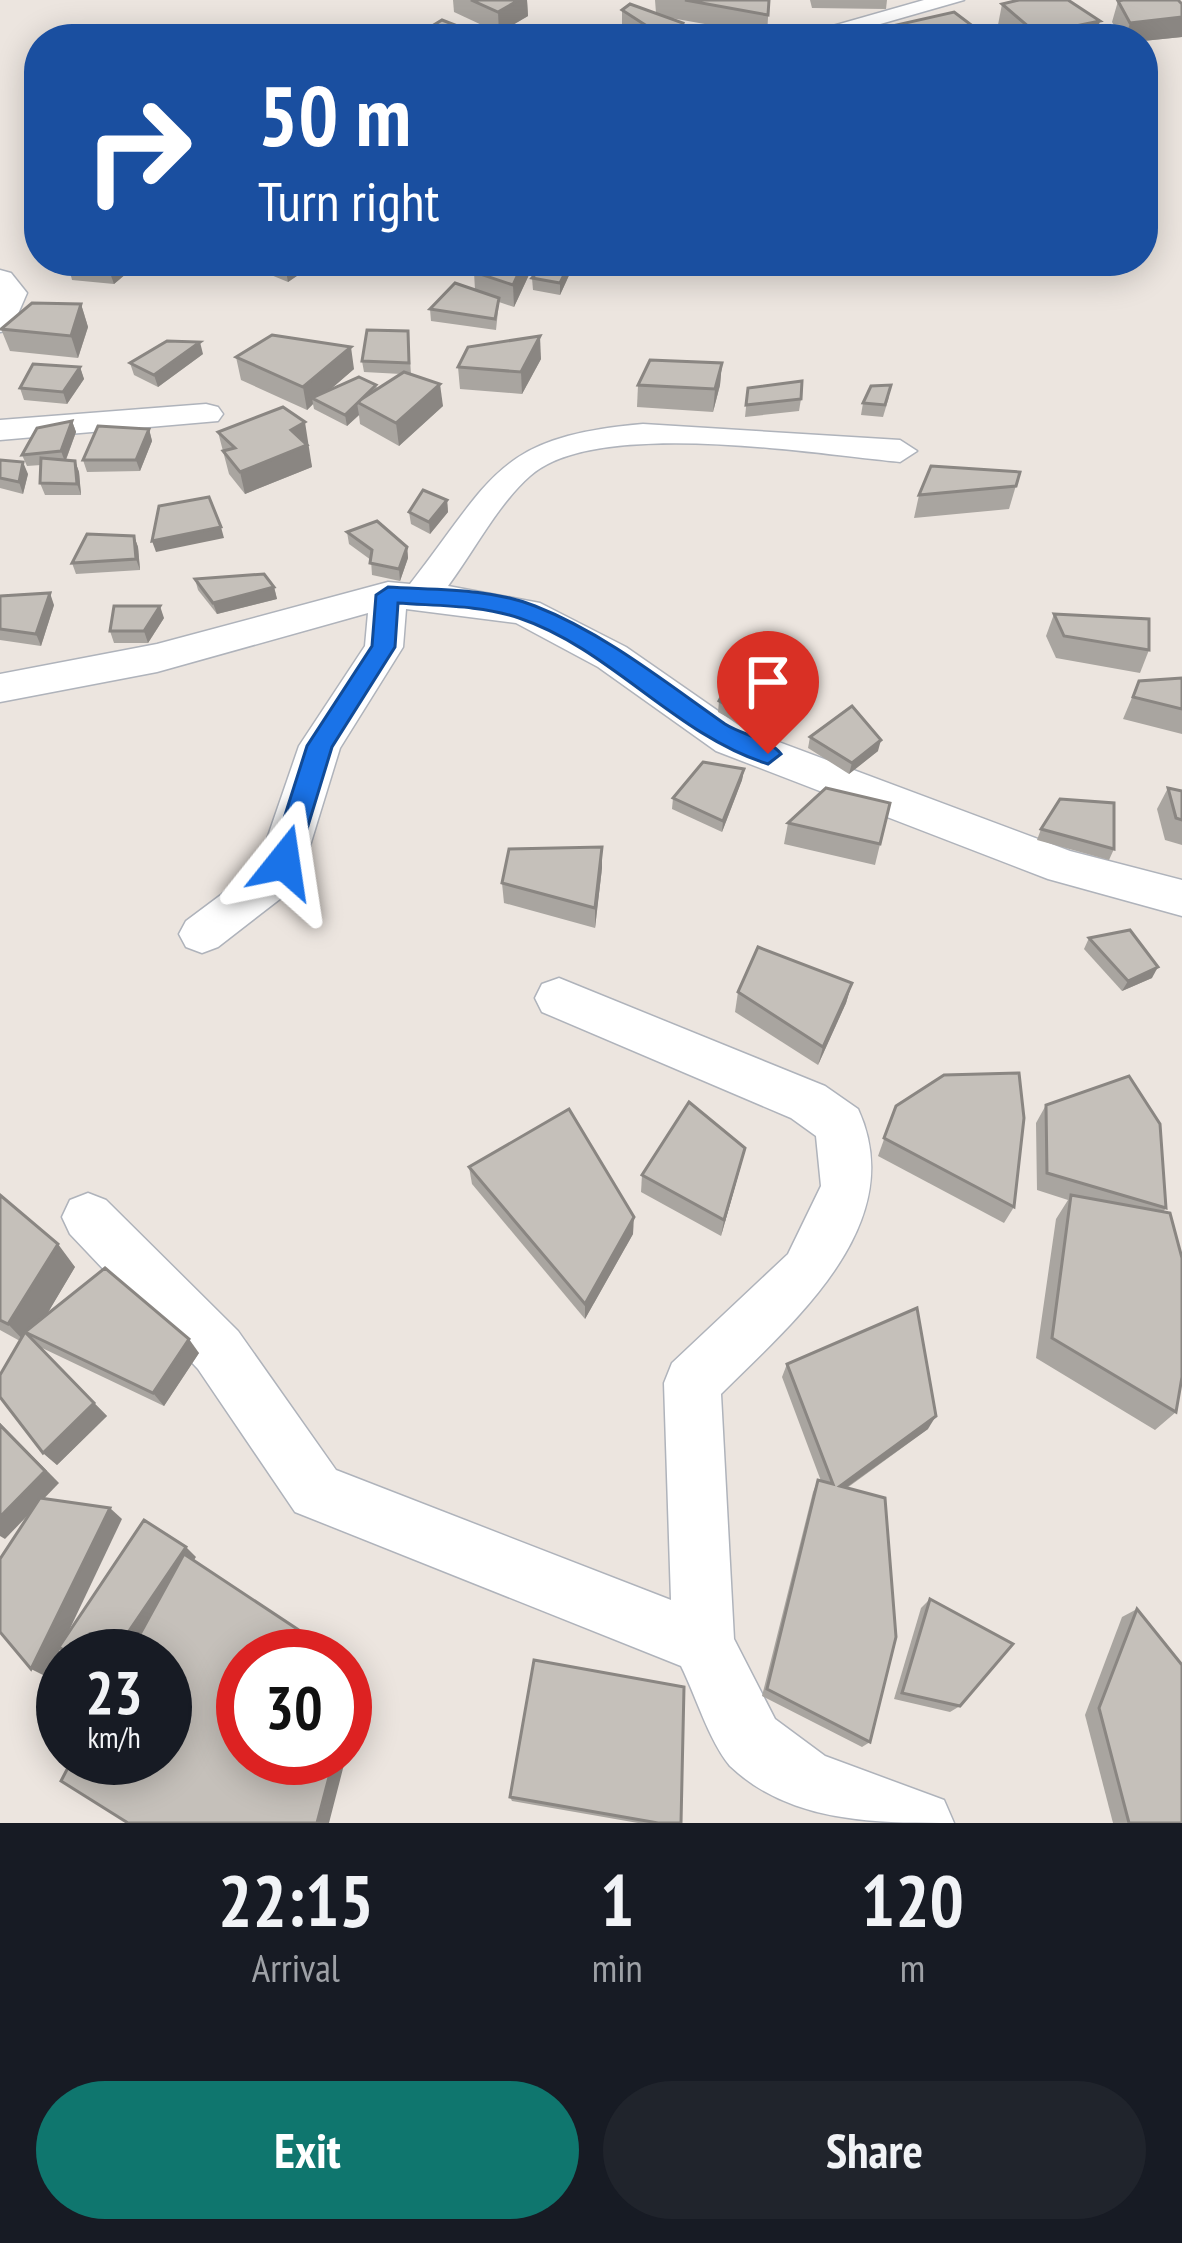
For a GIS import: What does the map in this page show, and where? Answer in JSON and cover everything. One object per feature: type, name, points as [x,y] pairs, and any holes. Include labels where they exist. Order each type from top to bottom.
[{"type":"street","points":[[858,24],[952,0]]},
{"type":"street","points":[[0,279],[12,293],[0,323]]},
{"type":"street","points":[[0,430],[206,414]]},
{"type":"street","points":[[202,934],[273,880],[284,862],[320,746],[384,647],[405,595],[533,454],[563,441],[622,432],[900,451]]},
{"type":"street","points":[[0,688],[157,658],[405,595],[527,612],[612,657],[730,740],[1064,867],[1182,898]]},
{"type":"street","points":[[560,998],[808,1102],[840,1125],[847,1186],[807,1272],[692,1383],[703,1644],[752,1742],[806,1782],[921,1823]]},
{"type":"street","points":[[88,1217],[218,1350],[316,1492],[703,1644]]},
{"type":"building","points":[[471,0],[519,0],[498,12]]},
{"type":"building","points":[[685,0],[769,0],[768,15]]},
{"type":"building","points":[[1068,0],[1100,21],[1025,24],[1002,4]]},
{"type":"building","points":[[1178,0],[1182,17],[1130,23],[1118,1]]},
{"type":"building","points":[[630,4],[683,23],[644,24],[622,10]]},
{"type":"building","points":[[954,12],[970,24],[901,24]]},
{"type":"building","points":[[486,276],[517,276],[513,285]]},
{"type":"building","points":[[534,276],[564,276],[560,283]]},
{"type":"building","points":[[455,283],[499,298],[495,319],[430,309]]},
{"type":"building","points":[[32,303],[81,304],[71,336],[1,329]]},
{"type":"building","points":[[367,330],[408,331],[409,363],[362,361]]},
{"type":"building","points":[[272,335],[351,347],[303,387],[236,357]]},
{"type":"building","points":[[540,336],[521,372],[458,367],[468,347]]},
{"type":"building","points":[[167,341],[200,342],[154,375],[130,363]]},
{"type":"building","points":[[650,360],[722,363],[715,389],[638,385]]},
{"type":"building","points":[[33,364],[80,367],[63,392],[20,388]]},
{"type":"building","points":[[404,372],[440,384],[396,423],[357,402]]},
{"type":"building","points":[[359,377],[376,385],[345,415],[312,398]]},
{"type":"building","points":[[802,381],[801,399],[746,405],[748,388]]},
{"type":"building","points":[[891,385],[885,405],[863,403],[871,386]]},
{"type":"building","points":[[283,407],[305,422],[291,430],[307,445],[240,472],[223,451],[235,448],[218,432]]},
{"type":"building","points":[[72,421],[61,451],[22,455],[37,428]]},
{"type":"building","points":[[98,426],[149,429],[136,460],[83,460]]},
{"type":"building","points":[[41,458],[75,461],[77,484],[40,483]]},
{"type":"building","points":[[0,460],[23,462],[19,482],[0,478]]},
{"type":"building","points":[[931,466],[1020,472],[1016,486],[919,495]]},
{"type":"building","points":[[423,490],[447,500],[429,522],[409,512]]},
{"type":"building","points":[[209,497],[221,527],[152,541],[159,506]]},
{"type":"building","points":[[377,521],[407,547],[399,569],[370,563],[372,550],[347,532]]},
{"type":"building","points":[[87,534],[134,536],[136,559],[72,563]]},
{"type":"building","points":[[264,574],[274,587],[213,603],[195,579]]},
{"type":"building","points":[[50,593],[36,634],[0,629],[0,596]]},
{"type":"building","points":[[114,606],[160,606],[144,631],[110,631]]},
{"type":"building","points":[[1054,614],[1149,619],[1149,650],[1064,636]]},
{"type":"building","points":[[736,670],[780,691],[770,729],[719,701]]},
{"type":"building","points":[[1182,678],[1182,709],[1133,697],[1139,681]]},
{"type":"building","points":[[852,706],[881,740],[852,763],[810,737]]},
{"type":"building","points":[[703,762],[744,769],[723,821],[673,798]]},
{"type":"building","points":[[826,788],[890,803],[880,844],[788,823]]},
{"type":"building","points":[[1168,788],[1182,791],[1182,820],[1176,818]]},
{"type":"building","points":[[1060,799],[1114,803],[1114,849],[1041,829]]},
{"type":"building","points":[[602,847],[595,908],[502,883],[509,849]]},
{"type":"building","points":[[1130,930],[1158,967],[1128,981],[1089,938]]},
{"type":"building","points":[[758,947],[852,983],[823,1047],[738,992]]},
{"type":"building","points":[[1019,1073],[1024,1118],[1014,1207],[884,1138],[896,1106],[944,1075]]},
{"type":"building","points":[[1129,1076],[1160,1124],[1166,1208],[1047,1173],[1046,1105]]},
{"type":"building","points":[[689,1102],[745,1148],[724,1220],[642,1175]]},
{"type":"building","points":[[569,1109],[634,1217],[585,1304],[469,1167]]},
{"type":"building","points":[[0,1195],[58,1244],[8,1324],[0,1320]]},
{"type":"building","points":[[1071,1195],[1170,1213],[1182,1258],[1182,1377],[1176,1412],[1052,1338]]},
{"type":"building","points":[[105,1268],[189,1339],[153,1393],[25,1332]]},
{"type":"building","points":[[917,1308],[936,1416],[840,1486],[885,1498],[896,1637],[870,1742],[767,1689],[818,1480],[833,1484],[787,1364]]},
{"type":"building","points":[[25,1332],[94,1403],[43,1453],[0,1397],[0,1375]]},
{"type":"building","points":[[0,1425],[45,1471],[0,1517]]},
{"type":"building","points":[[40,1498],[110,1508],[51,1629],[36,1629],[36,1659],[31,1669],[0,1632],[0,1559]]},
{"type":"building","points":[[144,1520],[186,1547],[130,1629],[71,1629]]},
{"type":"building","points":[[184,1554],[297,1629],[216,1629],[216,1785],[327,1785],[317,1823],[128,1823],[67,1785],[192,1785],[192,1629],[143,1629]]},
{"type":"building","points":[[930,1599],[1013,1644],[960,1706],[902,1693]]},
{"type":"building","points":[[1137,1609],[1182,1665],[1182,1823],[1129,1823],[1099,1708]]},
{"type":"building","points":[[534,1660],[684,1687],[681,1823],[510,1797]]},
{"type":"route","points":[[284,862],[291,825],[320,746],[384,647],[388,595],[471,600],[527,612],[612,657],[730,740],[768,754]]}]
